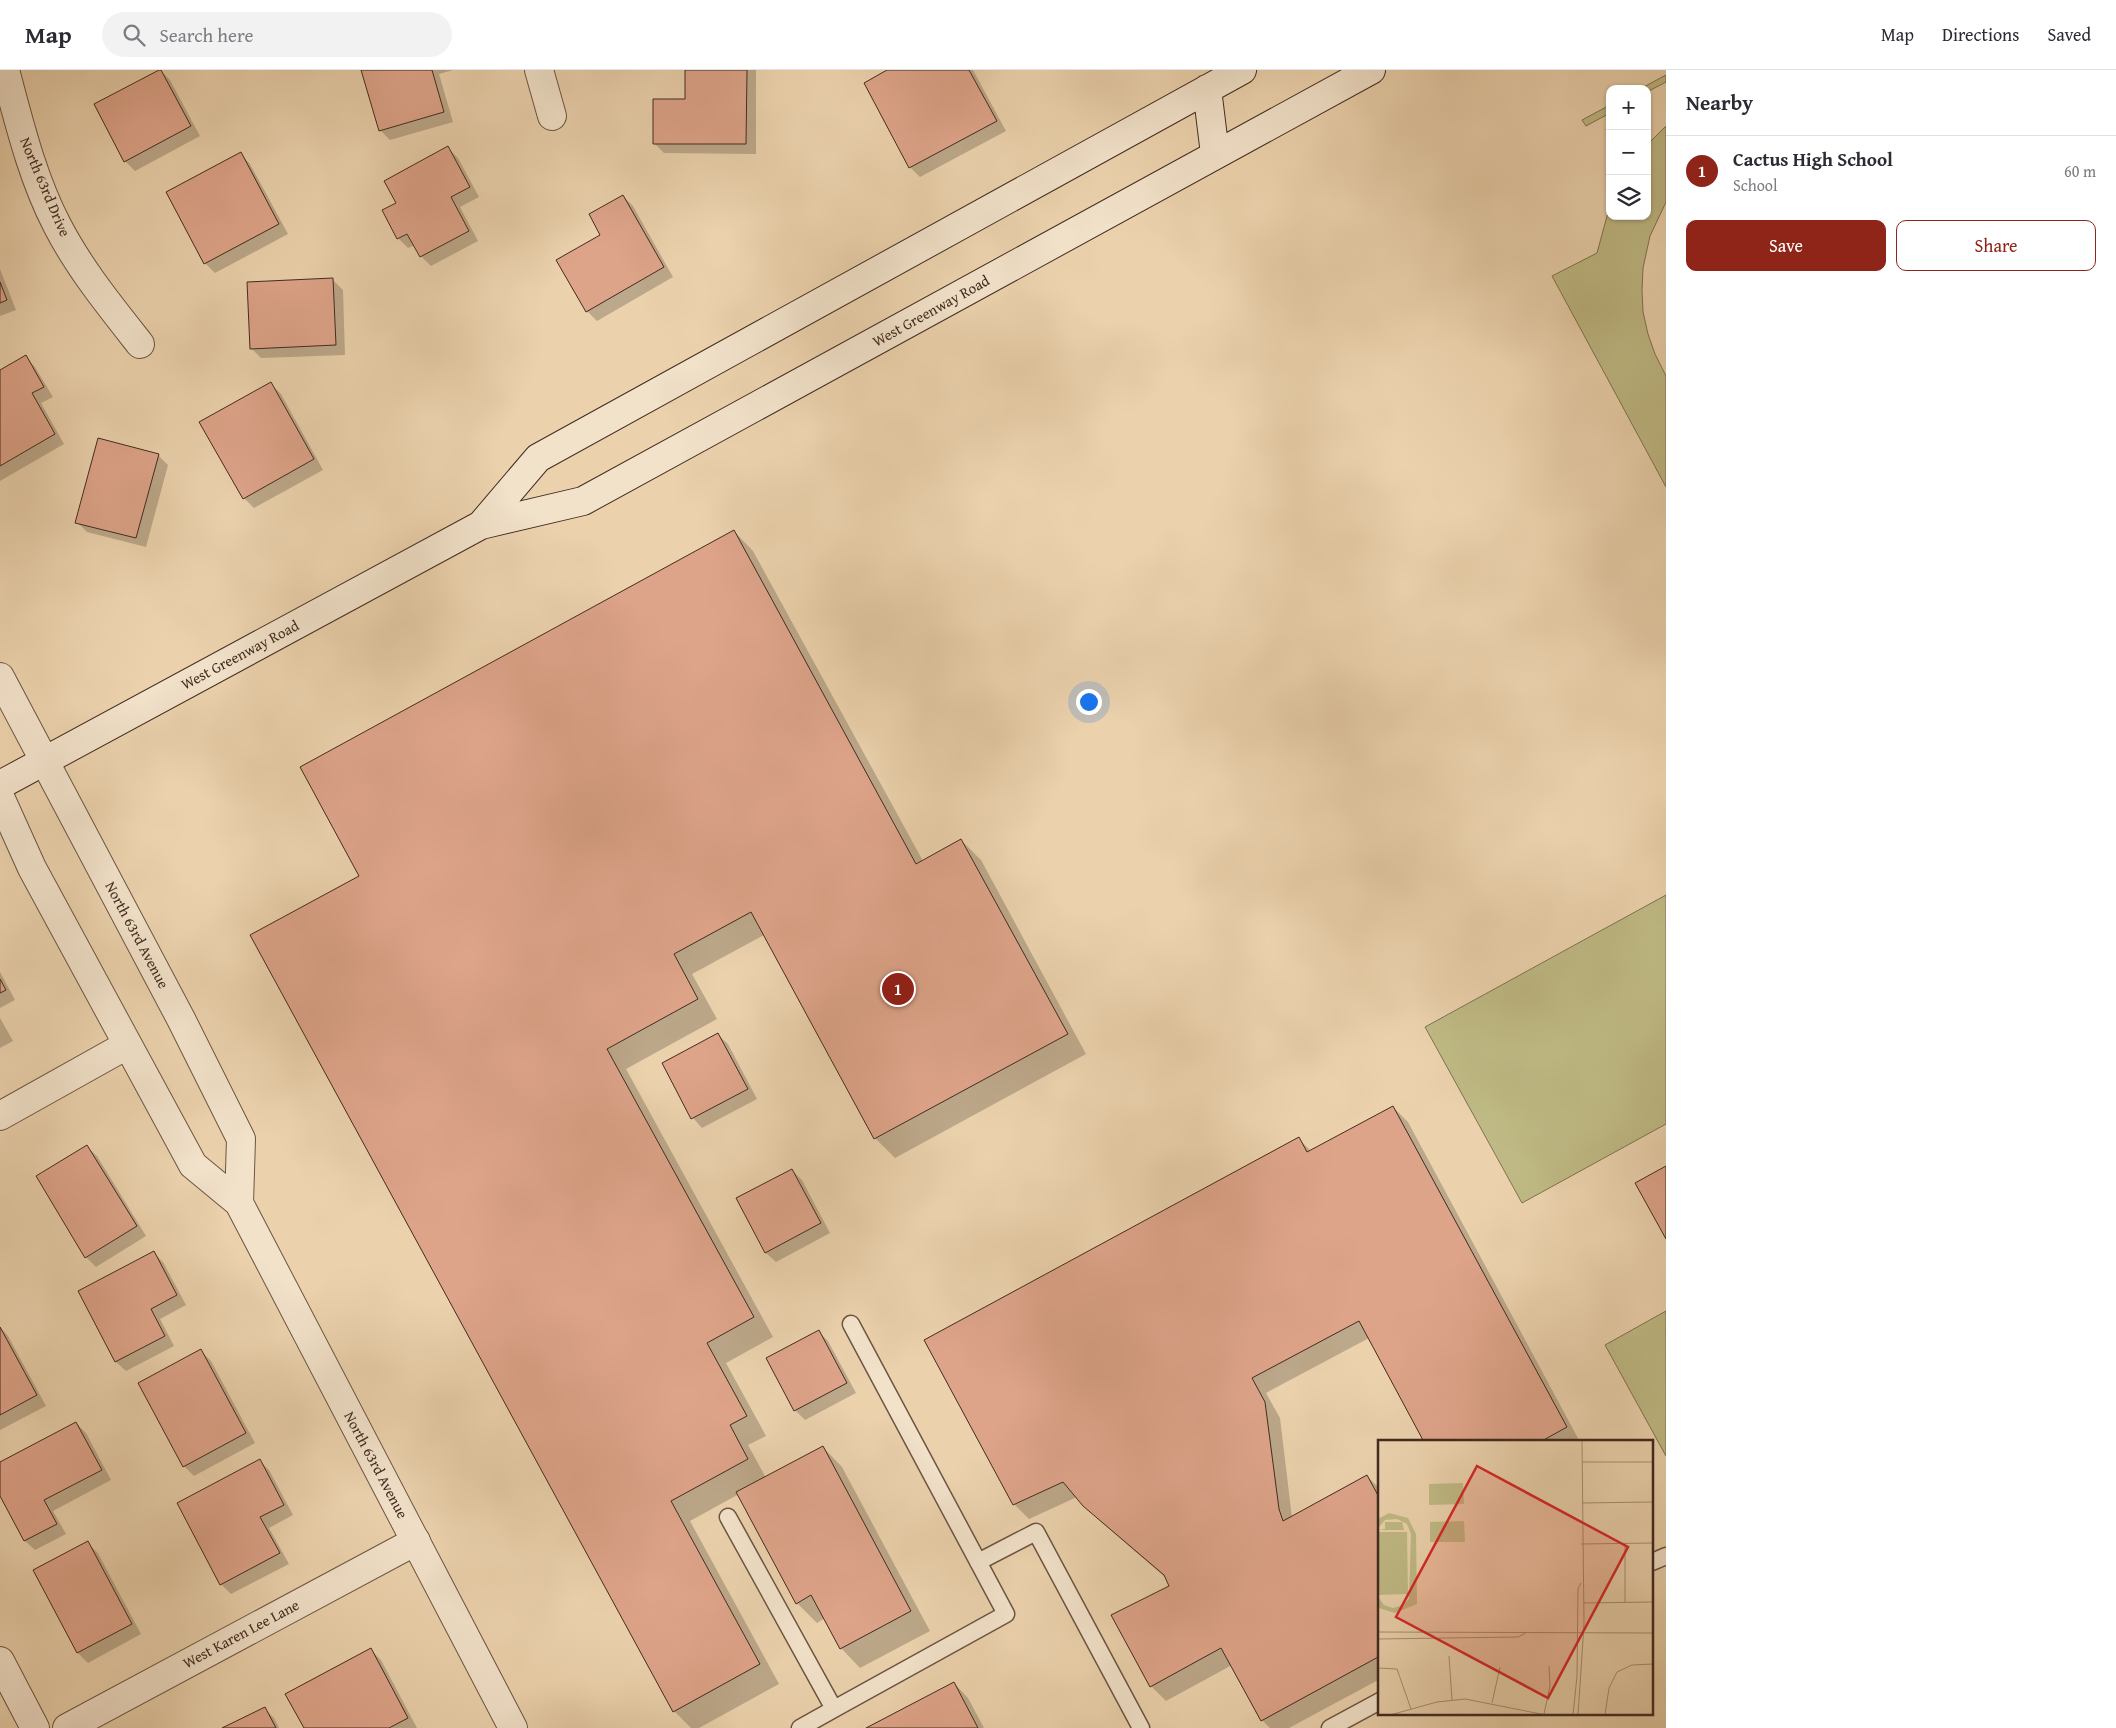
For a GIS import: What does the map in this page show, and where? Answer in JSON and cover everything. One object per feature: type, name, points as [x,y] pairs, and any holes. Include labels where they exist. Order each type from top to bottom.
[{"type":"street","name":"North 63rd Drive","points":[[5,70],[22,134],[57,224],[86,273],[140,344]]},
{"type":"street","points":[[539,70],[552,116]]},
{"type":"street","name":"West Greenway Road","points":[[481,525],[538,458],[1242,70]]},
{"type":"street","name":"West Greenway Road","points":[[0,785],[481,525],[583,502],[1371,70]]},
{"type":"street","points":[[1207,89],[1215,154]]},
{"type":"street","name":"North 63rd Avenue","points":[[0,677],[182,1019],[241,1139],[239,1203]]},
{"type":"street","name":"North 63rd Avenue","points":[[0,797],[32,868],[193,1165],[239,1203],[513,1728]]},
{"type":"street","points":[[0,1116],[127,1045]]},
{"type":"street","name":"West Karen Lee Lane","points":[[67,1728],[416,1541]]},
{"type":"street","points":[[0,1661],[35,1728]]},
{"type":"lane","points":[[800,1728],[1006,1614],[850,1324]]},
{"type":"lane","points":[[728,1517],[834,1709]]},
{"type":"lane","points":[[978,1562],[1036,1532],[1142,1728]]},
{"type":"lane","points":[[1654,1561],[1666,1556]]},
{"type":"lane","points":[[1330,1728],[1378,1702]]},
{"type":"shaded area","points":[[1666,75],[1666,82],[1651,90],[1651,85],[1647,85]]},
{"type":"shaded area","points":[[1606,107],[1606,115],[1586,126],[1582,120]]},
{"type":"shaded area","points":[[1666,126],[1666,202],[1650,236],[1643,268],[1642,290],[1643,312],[1648,334],[1666,376],[1666,487],[1552,276],[1597,253],[1606,220],[1651,220],[1651,141]]},
{"type":"shaded area","points":[[1666,895],[1666,1124],[1522,1203],[1425,1027]]},
{"type":"shaded area","points":[[1666,1311],[1666,1456],[1605,1345]]},
{"type":"building","points":[[161,70],[191,126],[124,162],[94,104]]},
{"type":"building","points":[[361,70],[432,70],[444,112],[379,131]]},
{"type":"building","points":[[685,70],[747,70],[746,144],[653,144],[653,99],[685,99]]},
{"type":"building","points":[[887,70],[969,70],[997,121],[909,168],[864,83]]},
{"type":"building","points":[[448,146],[470,187],[451,197],[469,231],[420,257],[407,234],[397,239],[382,210],[396,203],[384,181]]},
{"type":"building","points":[[241,152],[279,224],[204,264],[166,192]]},
{"type":"building","points":[[623,195],[664,267],[586,312],[556,260],[600,235],[589,214]]},
{"type":"building","points":[[333,278],[336,345],[250,349],[247,282]]},
{"type":"building","points":[[0,282],[7,300],[0,303]]},
{"type":"building","points":[[26,355],[44,387],[32,393],[55,434],[0,466],[0,370]]},
{"type":"building","points":[[271,382],[314,459],[243,499],[199,422]]},
{"type":"building","points":[[98,438],[159,454],[136,538],[75,523]]},
{"type":"building","points":[[734,530],[916,864],[961,839],[1068,1034],[874,1139],[751,912],[674,954],[698,999],[607,1049],[754,1317],[707,1343],[747,1416],[730,1425],[748,1459],[671,1501],[760,1664],[673,1712],[250,935],[359,876],[300,767]]},
{"type":"building","points":[[0,979],[6,990],[0,993]]},
{"type":"building","points":[[718,1033],[748,1089],[691,1119],[662,1063]]},
{"type":"building","points":[[1393,1106],[1567,1427],[1544,1440],[1423,1440],[1359,1321],[1252,1378],[1265,1402],[1279,1509],[1283,1521],[1367,1475],[1378,1495],[1378,1657],[1261,1721],[1221,1648],[1150,1687],[1111,1615],[1169,1586],[1164,1575],[1083,1506],[1063,1482],[1013,1505],[924,1340],[1299,1137],[1307,1152]]},
{"type":"building","points":[[87,1145],[137,1226],[85,1258],[36,1176]]},
{"type":"building","points":[[1666,1166],[1666,1239],[1635,1183]]},
{"type":"building","points":[[792,1169],[821,1223],[765,1253],[736,1198]]},
{"type":"building","points":[[154,1251],[177,1295],[151,1309],[165,1336],[115,1362],[78,1291]]},
{"type":"building","points":[[0,1327],[37,1395],[0,1415]]},
{"type":"building","points":[[819,1330],[847,1383],[794,1411],[766,1358]]},
{"type":"building","points":[[201,1349],[246,1433],[183,1467],[138,1383]]},
{"type":"building","points":[[76,1422],[102,1470],[44,1500],[57,1524],[24,1541],[0,1496],[0,1462]]},
{"type":"building","points":[[823,1446],[911,1611],[840,1649],[811,1595],[796,1604],[736,1492]]},
{"type":"building","points":[[260,1459],[284,1505],[260,1517],[280,1553],[220,1585],[177,1503]]},
{"type":"building","points":[[88,1541],[132,1624],[77,1653],[33,1570]]},
{"type":"building","points":[[371,1648],[408,1718],[389,1728],[304,1728],[285,1694]]},
{"type":"building","points":[[954,1682],[978,1728],[866,1728]]},
{"type":"building","points":[[265,1707],[276,1728],[222,1728]]},
{"type":"place","name":"Cactus High School","points":[[898,989]]}]
